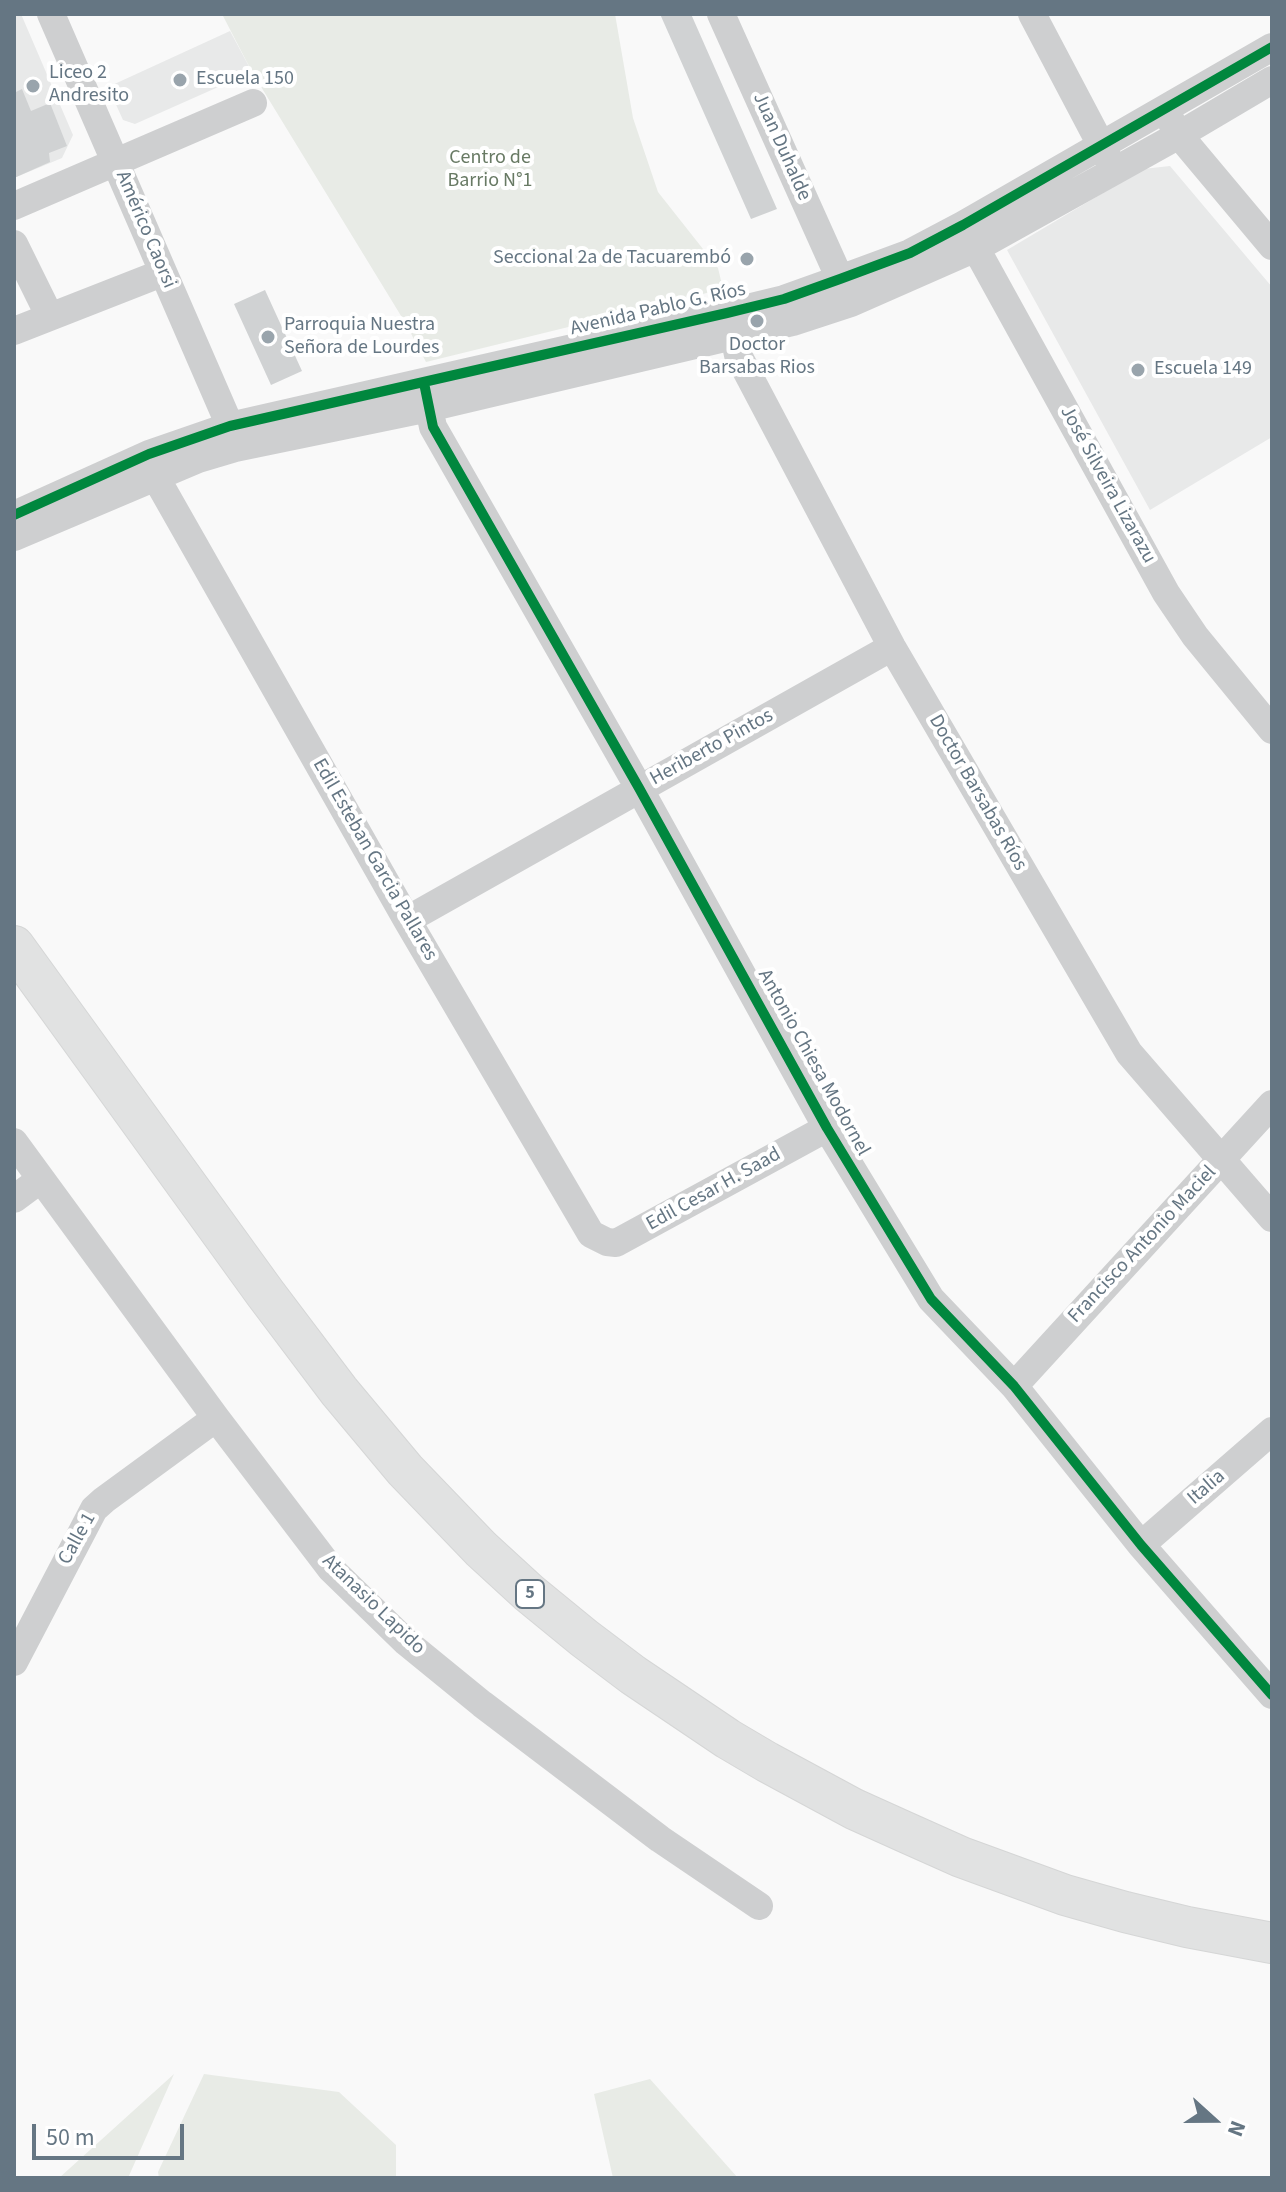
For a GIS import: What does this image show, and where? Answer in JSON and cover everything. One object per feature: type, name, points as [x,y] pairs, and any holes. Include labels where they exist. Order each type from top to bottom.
[{"type":"highway","name":"5","points":[[14,946],[339,1391],[405,1470],[481,1549],[584,1638],[633,1675],[767,1762],[854,1809],[961,1857],[1065,1895],[1125,1912],[1272,1943]]},
{"type":"street","name":"Américo Caorsi","points":[[51,14],[232,437]]},
{"type":"street","name":"Juan Duhalde","points":[[721,14],[840,279]]},
{"type":"street","points":[[1032,14],[1108,158]]},
{"type":"street","name":"Avenida Pablo G. Ríos","points":[[14,515],[149,454],[734,335],[793,322],[851,303],[1108,158],[1165,110],[1272,47]]},
{"type":"street","name":"Avenida Pablo G. Ríos","points":[[1108,158],[1179,135],[1272,80]]},
{"type":"street","points":[[14,206],[253,103]]},
{"type":"street","points":[[1165,110],[1179,135],[1272,246]]},
{"type":"street","name":"Avenida Pablo G. Ríos","points":[[426,396],[784,299],[910,253],[969,237]]},
{"type":"street","name":"José Silveira Lizarazu","points":[[969,237],[1166,593],[1195,636],[1272,730]]},
{"type":"street","points":[[14,244],[50,317]]},
{"type":"street","points":[[14,331],[162,273]]},
{"type":"street","name":"Doctor Barsabas Ríos","points":[[734,335],[738,355],[892,647],[1129,1053],[1272,1218]]},
{"type":"street","name":"Antonio Chiesa Modornel","points":[[426,396],[433,427],[639,788],[827,1128],[931,1299],[1014,1386],[1141,1545],[1272,1695]]},
{"type":"street","name":"Avenida Pablo G. Ríos","points":[[14,537],[198,459],[232,437]]},
{"type":"street","name":"Edil Esteban Garcia Pallares","points":[[155,476],[584,1225],[598,1239]]},
{"type":"street","name":"Heriberto Pintos","points":[[407,920],[892,647]]},
{"type":"street","name":"Francisco Antonio Maciel","points":[[1014,1386],[1272,1104]]},
{"type":"street","name":"Edil Cesar H. Saad","points":[[598,1239],[616,1243],[827,1128]]},
{"type":"street","name":"Atanasio Lapido","points":[[14,1142],[331,1569],[406,1642],[482,1704],[660,1839],[759,1906]]},
{"type":"street","points":[[14,1199],[41,1179]]},
{"type":"street","name":"Calle 1","points":[[14,1662],[94,1509],[216,1418]]},
{"type":"street","name":"Italia","points":[[1141,1545],[1272,1431]]},
{"type":"shaded area","name":"Liceo 2 Andresito","points":[[14,14],[21,14],[73,135],[62,158],[14,178]]},
{"type":"shaded area","name":"Escuela 150","points":[[230,31],[252,72],[135,124],[123,120],[108,87]]},
{"type":"shaded area","points":[[1170,166],[1272,287],[1272,437],[1150,510],[1007,250],[1143,169]]},
{"type":"green space","name":"Centro de Barrio N°1","points":[[222,14],[615,14],[633,118],[658,192],[718,268],[723,289],[426,362],[406,324],[252,72]]},
{"type":"green space","points":[[174,2074],[128,2178],[59,2178]]},
{"type":"green space","points":[[204,2074],[339,2092],[396,2145],[396,2178],[159,2178],[158,2172]]},
{"type":"green space","points":[[650,2079],[738,2178],[613,2178],[594,2094]]},
{"type":"building","points":[[660,14],[691,14],[777,209],[751,219]]},
{"type":"building","points":[[22,89],[31,111],[50,103],[67,146],[49,153],[50,162],[14,178],[14,93]]},
{"type":"building","name":"Parroquia Nuestra Señora de Lourdes","points":[[265,290],[302,371],[271,385],[234,304]]},
{"type":"cycle path","points":[[14,515],[149,454],[230,426],[784,299],[910,253],[1272,47]]},
{"type":"cycle path","points":[[424,383],[433,427],[639,788],[827,1128],[931,1299],[1014,1386],[1141,1545],[1272,1695]]},
{"type":"place","name":"Escuela 150","points":[[180,80]]},
{"type":"place","name":"Liceo 2 Andresito","points":[[33,86]]},
{"type":"place","name":"Seccional 2a de Tacuarembó","points":[[747,259]]},
{"type":"place","name":"Doctor Barsabas Rios","points":[[757,321]]},
{"type":"place","name":"Parroquia Nuestra Señora de Lourdes","points":[[268,337]]},
{"type":"place","name":"Escuela 149","points":[[1138,370]]}]
